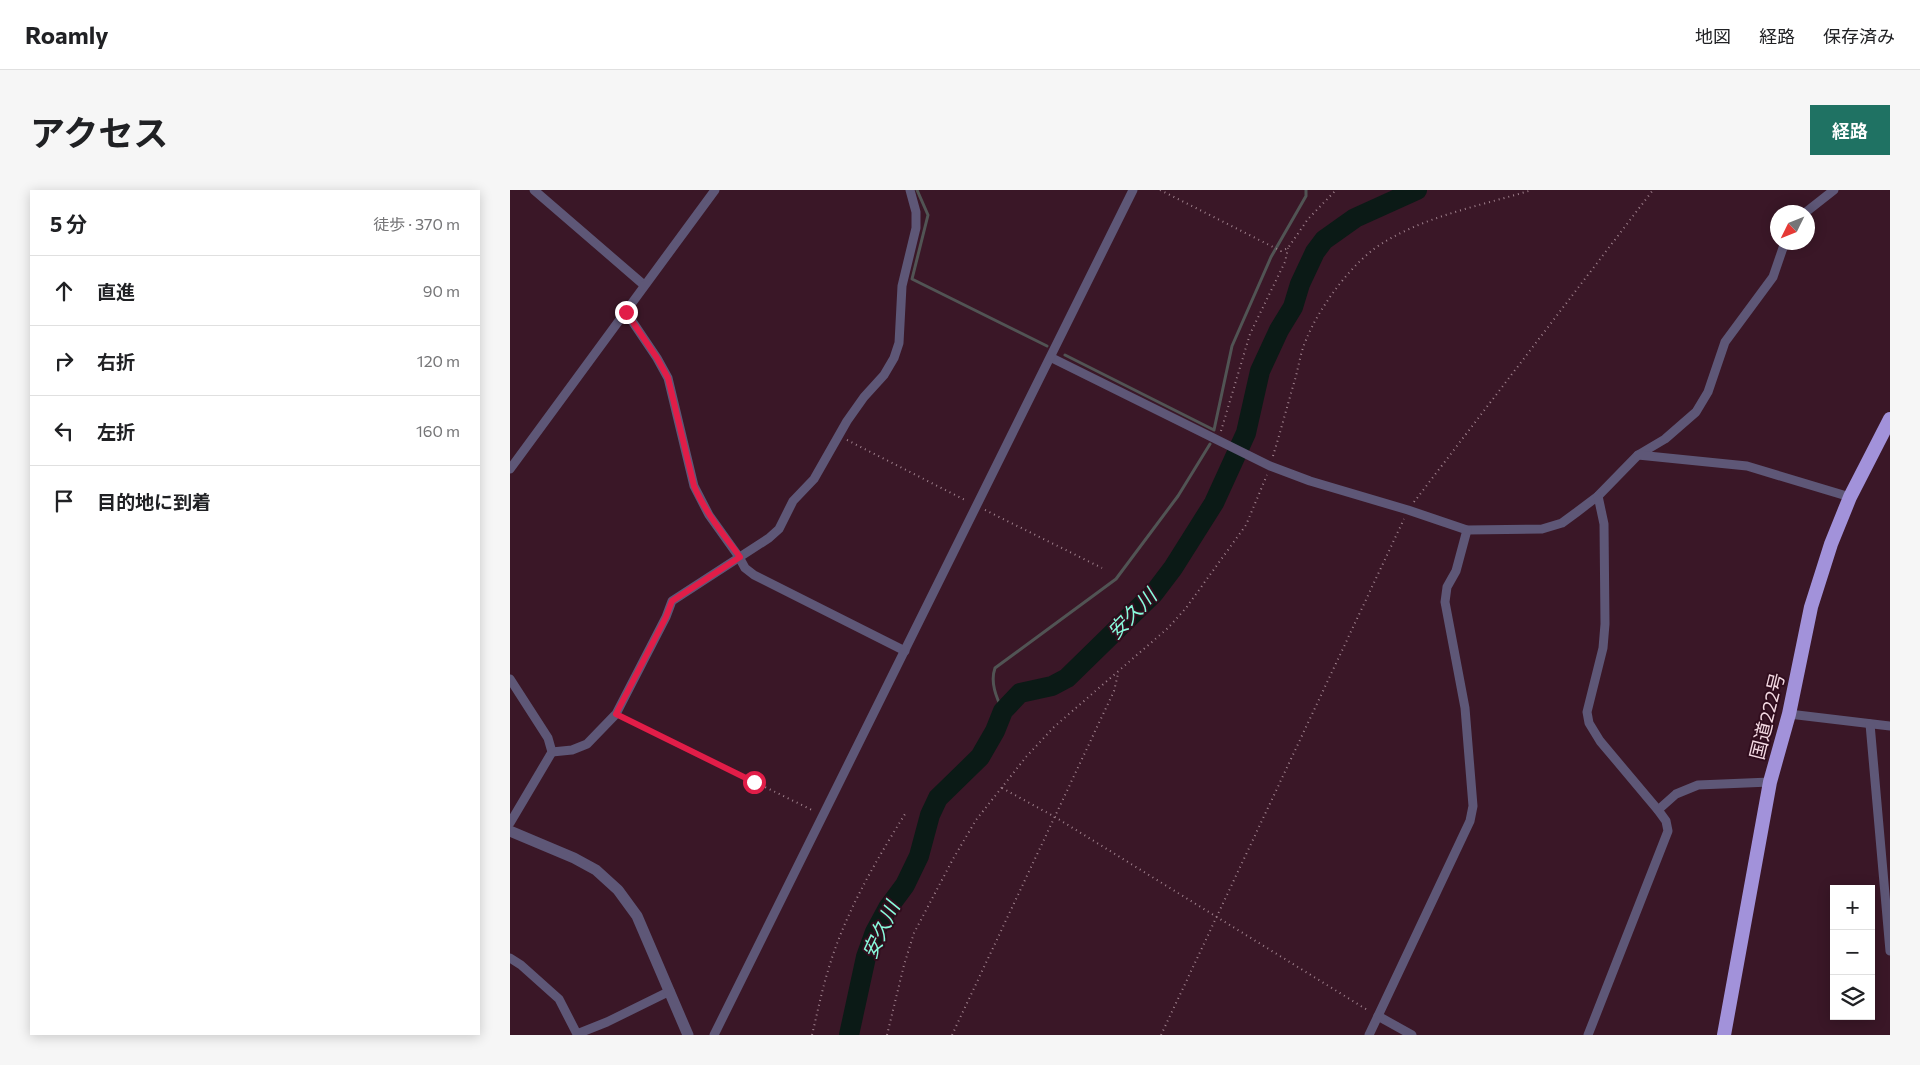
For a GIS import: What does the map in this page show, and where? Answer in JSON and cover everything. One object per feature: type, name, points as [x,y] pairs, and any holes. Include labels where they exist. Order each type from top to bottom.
[{"type":"highway","name":"国道222号","points":[[1724,1035],[1770,782],[1789,714],[1811,607],[1831,544],[1850,498],[1890,419]]},
{"type":"street","points":[[534,190],[644,285]]},
{"type":"street","points":[[510,469],[715,190]]},
{"type":"street","points":[[552,752],[572,750],[587,744],[616,714],[666,617],[672,601],[769,538],[779,529],[793,501],[819,472],[838,436],[864,397],[884,374],[894,358],[899,343],[902,286],[916,228],[916,212],[910,190]]},
{"type":"street","points":[[714,1035],[1052,358],[1133,190]]},
{"type":"street","points":[[1815,205],[1834,190]]},
{"type":"street","points":[[1052,358],[1270,466],[1310,481],[1408,510],[1467,530],[1542,529],[1562,523],[1598,496],[1638,455],[1665,439],[1696,412],[1708,392],[1725,342],[1773,278],[1782,250]]},
{"type":"street","points":[[626,312],[668,378],[694,486],[709,515],[740,557],[745,568],[905,651]]},
{"type":"street","points":[[1638,455],[1747,466],[1850,498]]},
{"type":"street","points":[[1588,1035],[1668,831],[1666,821],[1658,810],[1600,741],[1589,723],[1587,712],[1603,648],[1606,624],[1604,524],[1598,496]]},
{"type":"street","points":[[1369,1035],[1470,821],[1473,806],[1465,708],[1445,602],[1447,587],[1456,571],[1467,530]]},
{"type":"street","points":[[510,679],[548,738],[552,752],[510,823]]},
{"type":"street","points":[[1789,714],[1890,726]]},
{"type":"street","points":[[1870,724],[1890,951]]},
{"type":"street","points":[[1658,810],[1676,794],[1698,785],[1770,782]]},
{"type":"street","points":[[510,832],[574,858],[596,870],[618,890],[637,916],[688,1035]]},
{"type":"street","points":[[510,958],[521,965],[559,999],[576,1035],[670,991]]},
{"type":"street","points":[[1378,1016],[1412,1035]]},
{"type":"path","points":[[1160,190],[1281,251],[1288,248]]},
{"type":"path","points":[[1218,439],[1250,334],[1286,262],[1288,248],[1308,218],[1336,190]]},
{"type":"path","points":[[887,1035],[914,933],[953,859],[972,828],[1026,757],[1054,727],[1168,628],[1208,580],[1246,525],[1270,466],[1306,340],[1327,302],[1344,278],[1384,241],[1408,229],[1453,212],[1532,190]]},
{"type":"path","points":[[1161,1035],[1408,510],[1653,190]]},
{"type":"path","points":[[838,436],[1102,568]]},
{"type":"path","points":[[952,1035],[1114,691],[1118,672]]},
{"type":"path","points":[[616,714],[823,816]]},
{"type":"path","points":[[1002,788],[1055,818],[1378,1016]]},
{"type":"path","points":[[812,1035],[831,960],[844,928],[874,866],[905,814]]},
{"type":"waterway","points":[[917,190],[928,215],[912,279],[1047,346]]},
{"type":"waterway","points":[[1065,355],[1214,430],[1232,346],[1271,257],[1306,196],[1306,190]]},
{"type":"waterway","name":"安久川","points":[[849,1035],[866,957],[875,932],[888,908],[905,885],[919,856],[930,815],[938,798],[980,757],[995,731],[1003,711],[1020,693],[1052,686],[1067,678],[1154,593],[1173,568],[1214,503],[1246,433],[1260,371],[1279,330],[1293,307],[1300,284],[1315,252],[1324,240],[1355,218],[1417,190]]},
{"type":"waterway","points":[[1003,711],[993,684],[995,668],[1116,579],[1178,496],[1210,444]]},
{"type":"route","points":[[626,312],[668,378],[694,486],[709,515],[740,557],[672,601],[666,617],[616,714],[754,782]]}]
